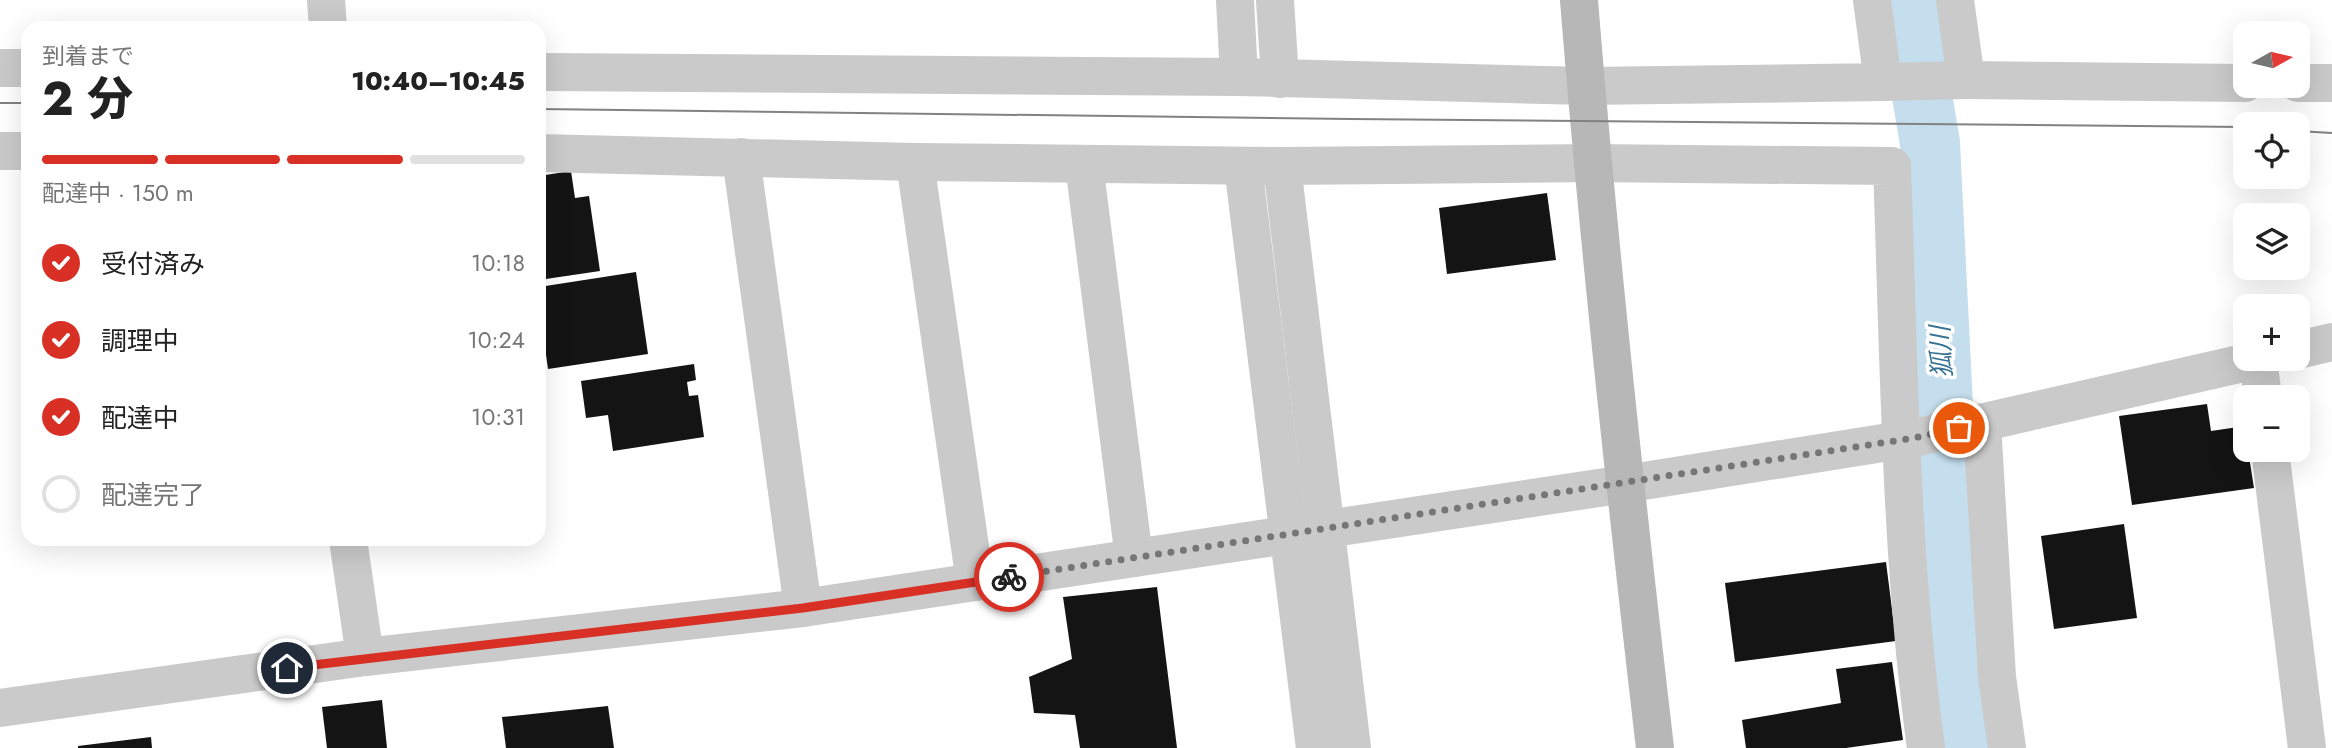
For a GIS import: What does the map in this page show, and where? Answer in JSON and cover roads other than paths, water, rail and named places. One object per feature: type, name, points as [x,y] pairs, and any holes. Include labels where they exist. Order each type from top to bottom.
[{"type":"street","points":[[326,0],[327,21]]},
{"type":"street","points":[[1235,0],[1239,77]]},
{"type":"street","points":[[1275,0],[1280,79]]},
{"type":"street","points":[[1579,0],[1591,163],[1656,748]]},
{"type":"street","points":[[1872,0],[1889,82]]},
{"type":"street","points":[[1955,0],[1960,80]]},
{"type":"street","points":[[0,68],[21,68]]},
{"type":"street","points":[[546,72],[1239,77],[1586,86],[1960,80],[2233,83]]},
{"type":"street","points":[[2310,83],[2332,83]]},
{"type":"street","points":[[0,151],[21,150]]},
{"type":"street","points":[[546,153],[1243,166],[1591,163],[1892,166],[1908,439],[1915,669],[1926,748]]},
{"type":"street","points":[[741,157],[803,608]]},
{"type":"street","points":[[915,162],[975,582]]},
{"type":"street","points":[[1084,164],[1134,558]]},
{"type":"street","points":[[1243,166],[1315,748]]},
{"type":"street","points":[[1282,166],[1352,748]]},
{"type":"street","points":[[2310,347],[2332,342]]},
{"type":"street","points":[[0,708],[365,657],[803,608],[1625,484],[1908,439],[2233,365]]},
{"type":"street","points":[[1982,424],[1997,677],[2007,748]]},
{"type":"street","points":[[2271,462],[2307,748]]},
{"type":"street","points":[[349,546],[365,657]]},
{"type":"waterway","name":"狐川","points":[[1906,0],[1930,143],[1957,691],[1965,748]]},
{"type":"tram line","points":[[0,103],[21,103]]},
{"type":"tram line","points":[[546,109],[2233,127]]},
{"type":"tram line","points":[[2310,132],[2332,133]]}]
